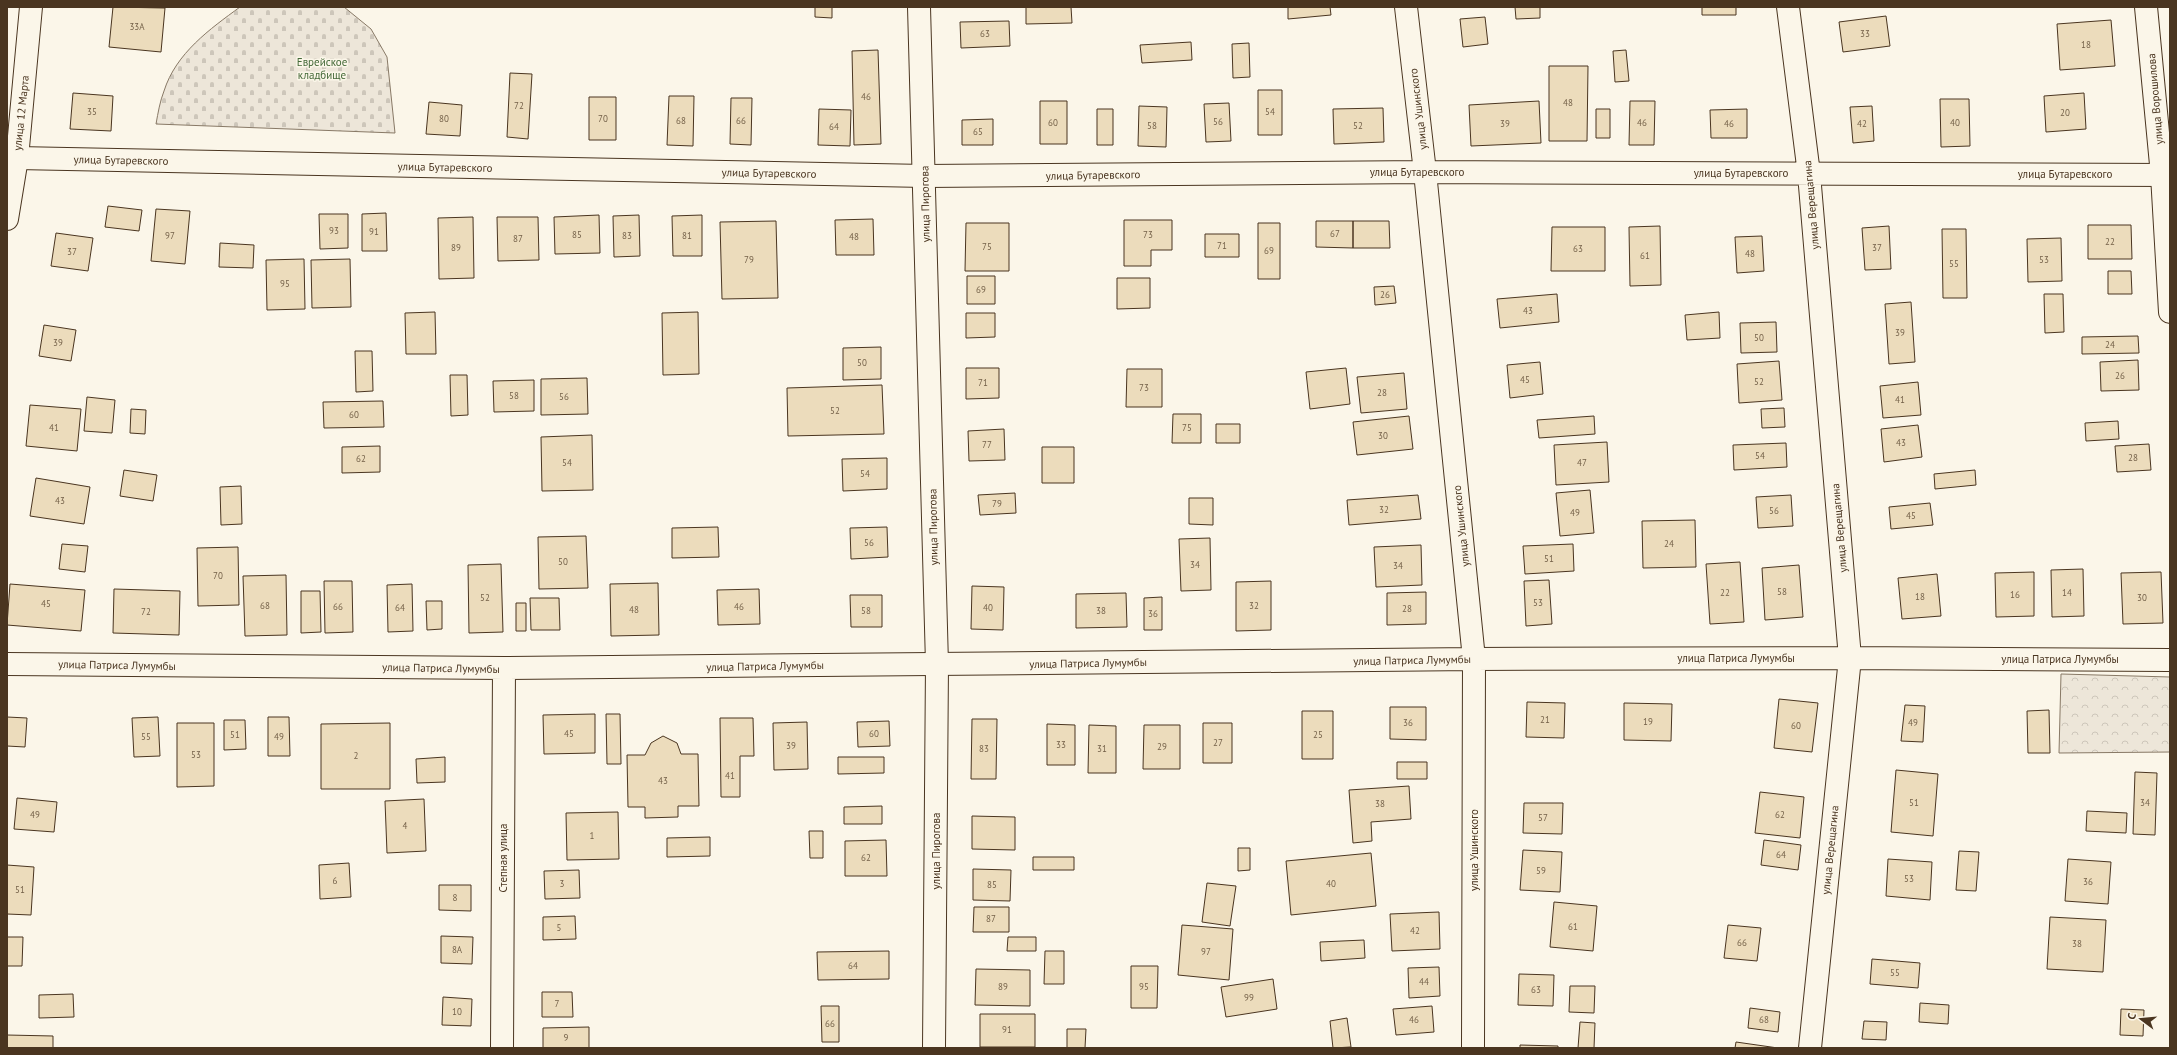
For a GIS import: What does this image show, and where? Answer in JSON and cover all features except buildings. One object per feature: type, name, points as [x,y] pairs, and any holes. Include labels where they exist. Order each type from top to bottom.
[{"type":"street","name":"улица 12 Марта","points":[[7,219],[17,158],[32,7]]},
{"type":"street","name":"улица Пирогова","points":[[919,7],[925,176],[937,664],[934,1048]]},
{"type":"street","name":"улица Ушинского","points":[[1406,7],[1425,172],[1474,659],[1473,1048]]},
{"type":"street","name":"улица Верещагина","points":[[1788,7],[1809,174],[1850,658],[1810,1048]]},
{"type":"street","name":"улица Ворошилова","points":[[2146,7],[2166,175],[2170,312]]},
{"type":"street","name":"улица Бутаревского","points":[[17,158],[925,176],[1425,172],[2166,175]]},
{"type":"street","name":"улица Патриса Лумумбы","points":[[7,664],[504,668],[1474,659],[1850,658],[2170,660]]},
{"type":"street","name":"Степная улица","points":[[502,1048],[504,668]]},
{"type":"green space","name":"Еврейское кладбище","points":[[240,7],[344,7],[371,29],[387,57],[395,133],[156,124],[159,107],[169,77],[177,65],[195,43]]},
{"type":"green space","points":[[2061,674],[2170,677],[2170,752],[2059,753]]}]
